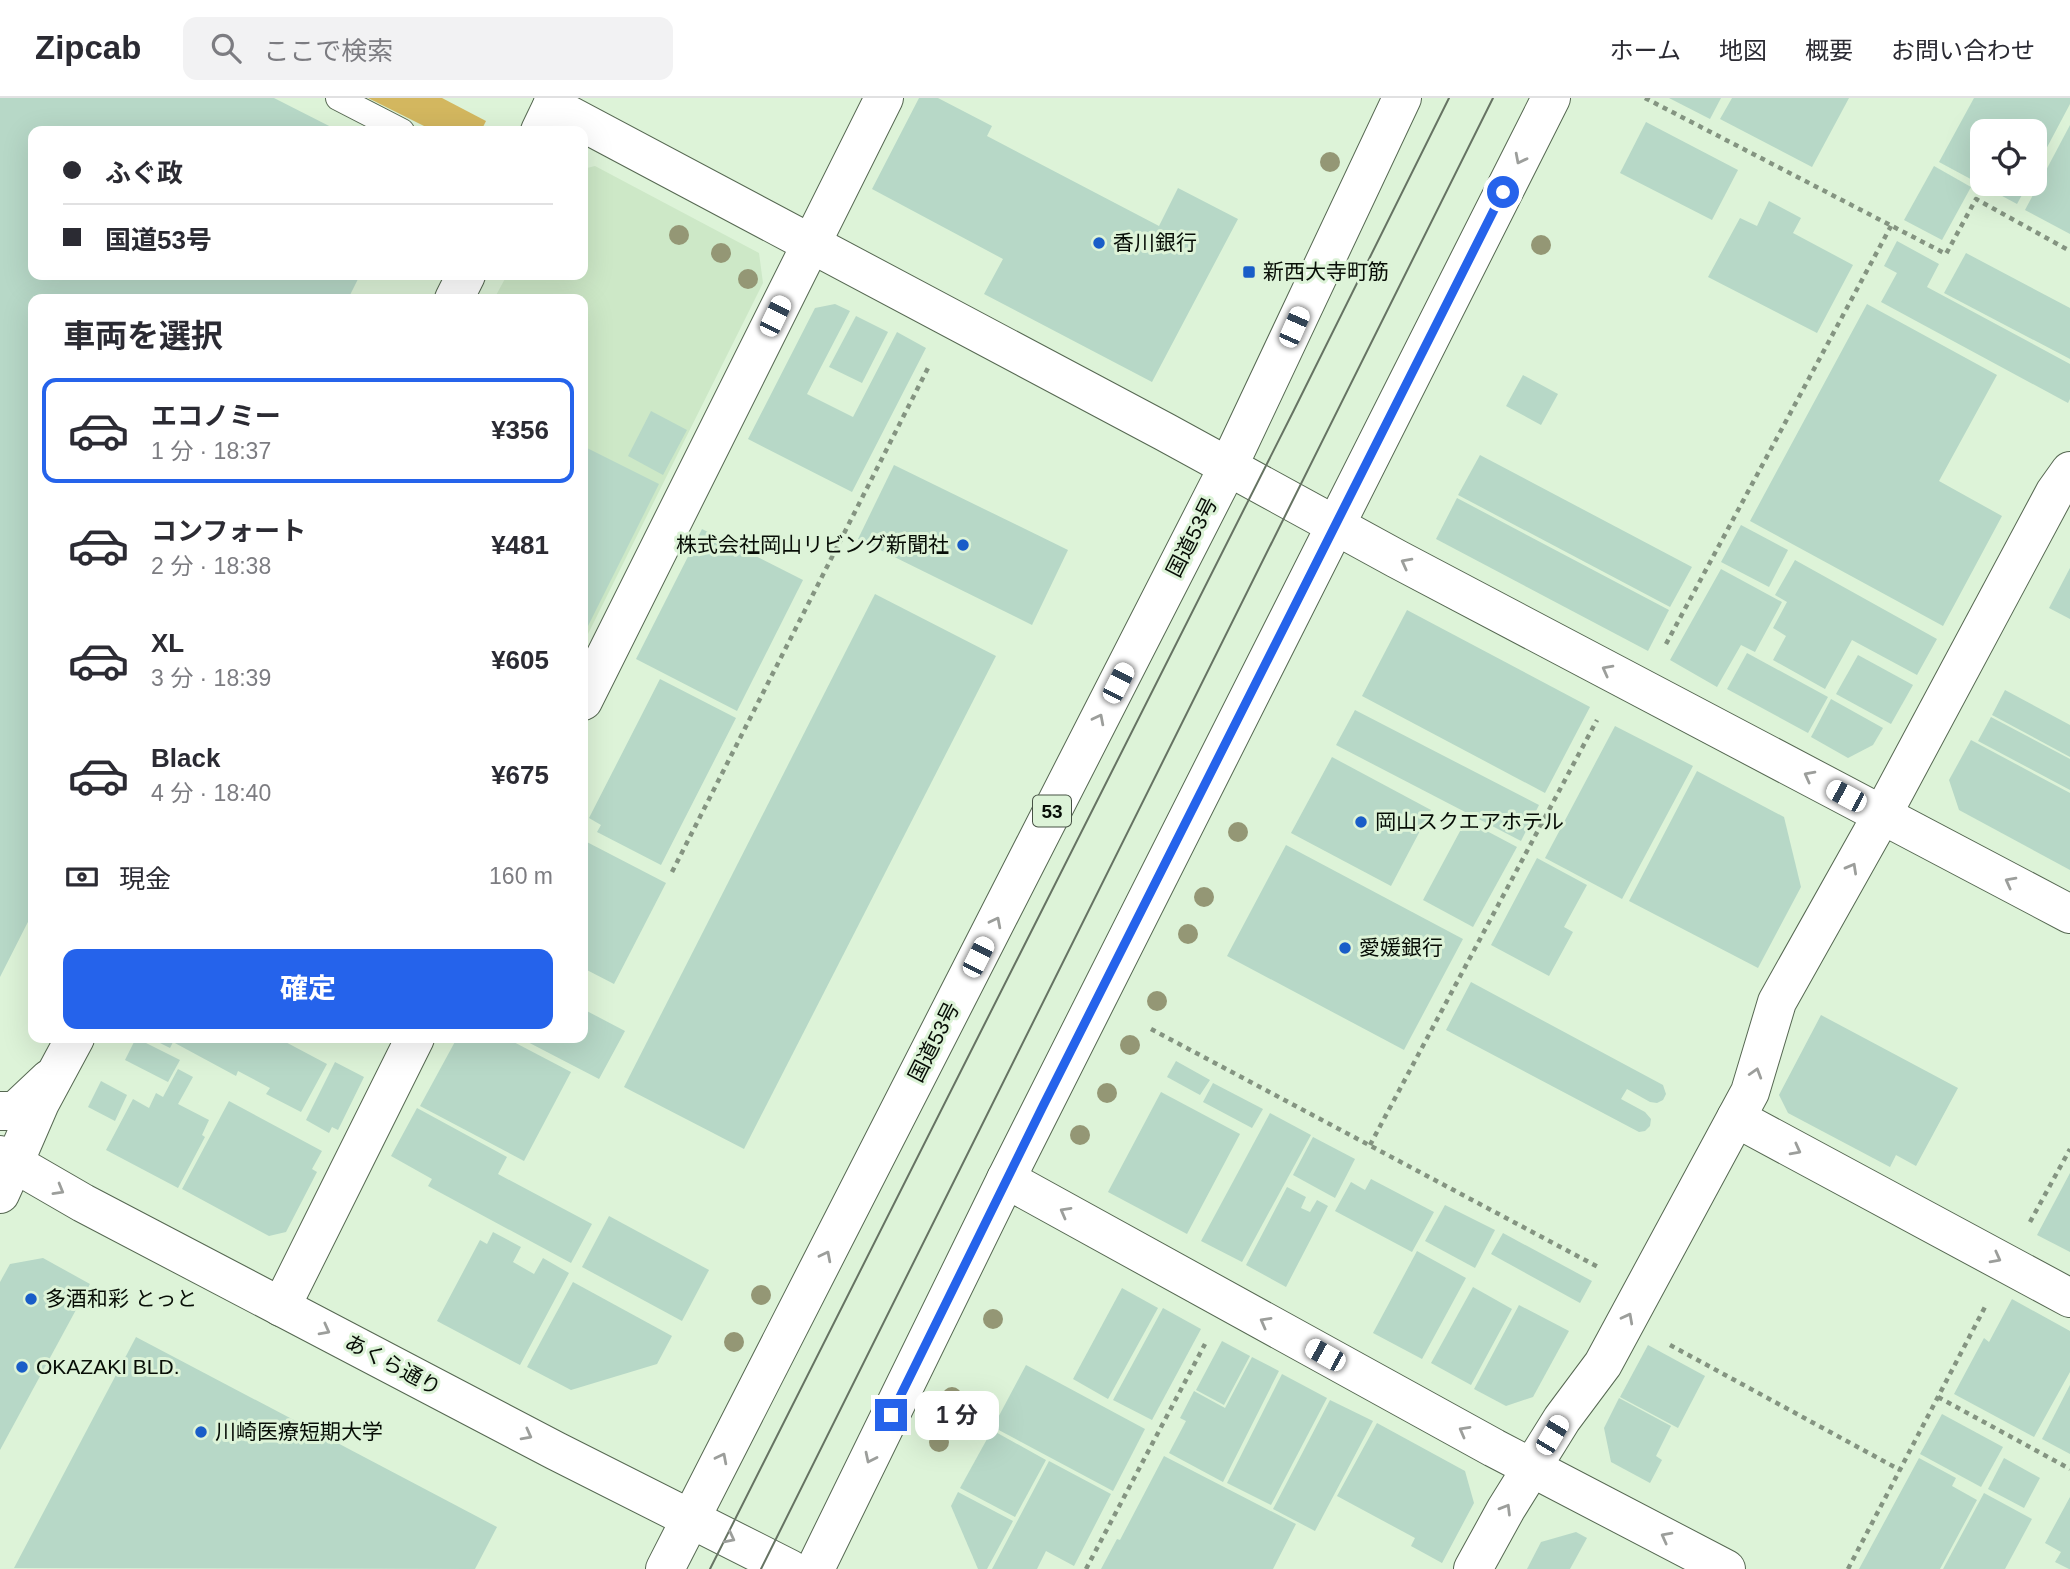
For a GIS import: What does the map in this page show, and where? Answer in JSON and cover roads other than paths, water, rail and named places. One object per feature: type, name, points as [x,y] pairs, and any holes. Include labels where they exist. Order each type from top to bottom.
[{"type":"main road","points":[[588,691],[884,98]]},
{"type":"main road","name":"国道53号","points":[[665,1569],[1228,467],[1402,98]]},
{"type":"main road","points":[[815,1569],[1006,1180],[1551,98]]},
{"type":"main road","points":[[550,112],[578,126]]},
{"type":"main road","points":[[588,131],[953,319],[1335,525],[2070,914]]},
{"type":"main road","points":[[1473,1569],[1506,1509],[1562,1419],[1604,1364],[1750,1093],[1777,1002],[1882,815],[2055,492],[2070,471]]},
{"type":"main road","points":[[5,1171],[72,1043]]},
{"type":"main road","points":[[281,1307],[413,1043]]},
{"type":"main road","points":[[0,1111],[15,1111],[57,1071]]},
{"type":"main road","points":[[1736,1118],[2070,1298]]},
{"type":"main road","name":"あくら通り","points":[[5,1171],[83,1203],[790,1569]]},
{"type":"main road","points":[[1006,1180],[1532,1468],[1726,1569]]},
{"type":"lane","points":[[338,98],[392,126]]},
{"type":"tram line","points":[[710,1569],[1449,98]]},
{"type":"tram line","points":[[761,1569],[1493,98]]},
{"type":"place","name":"香川銀行","points":[[1099,243]]},
{"type":"place","name":"新西大寺町筋","points":[[1249,272]]},
{"type":"place","name":"株式会社岡山リビング新聞社","points":[[963,545]]},
{"type":"place","name":"岡山スクエアホテル","points":[[1361,822]]},
{"type":"place","name":"愛媛銀行","points":[[1345,948]]},
{"type":"place","name":"多酒和彩 とっと","points":[[31,1299]]},
{"type":"place","name":"OKAZAKI BLD.","points":[[22,1367]]},
{"type":"place","name":"川崎医療短期大学","points":[[201,1432]]}]
